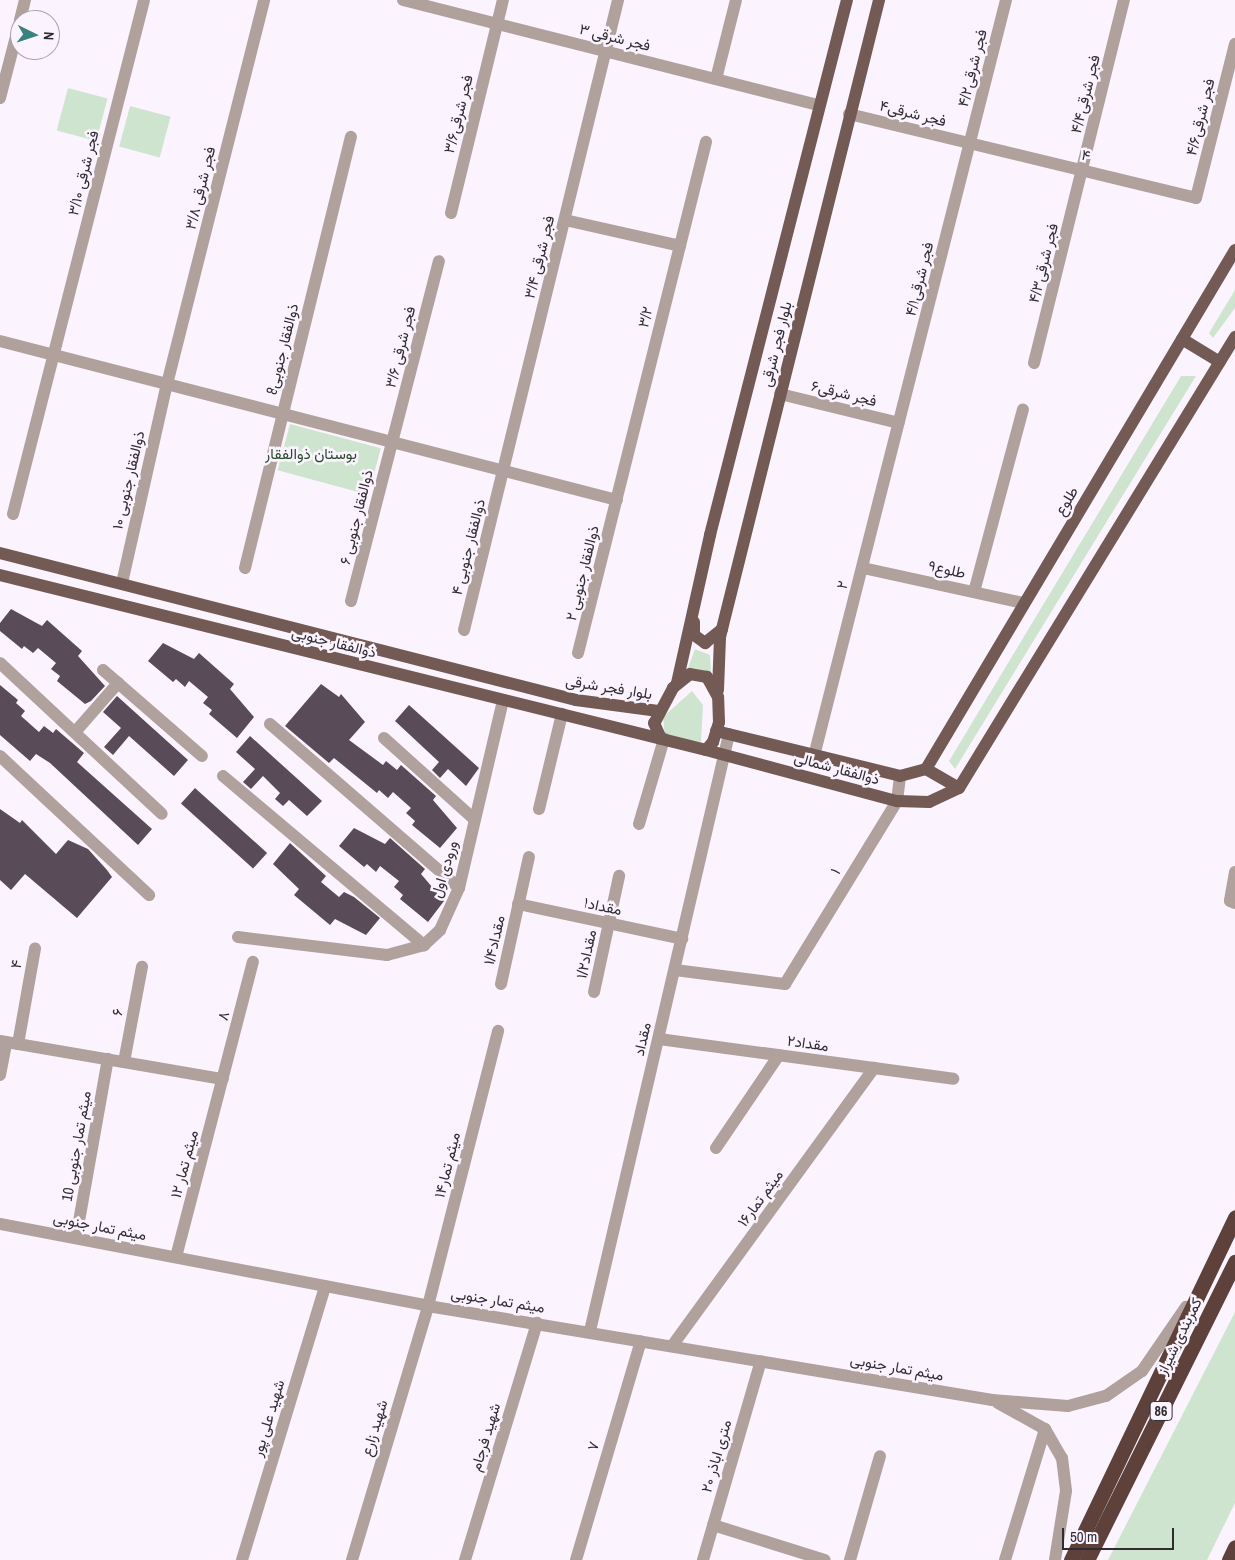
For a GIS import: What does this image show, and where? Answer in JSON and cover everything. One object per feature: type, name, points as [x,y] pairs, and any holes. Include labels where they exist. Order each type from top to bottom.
[{"type":"highway","points":[[1071,1560],[1235,1217]]},
{"type":"highway","name":"کمربندی شیراز","points":[[1088,1560],[1235,1262]]},
{"type":"highway","points":[[1229,1560],[1235,1547]]},
{"type":"main road","name":"بلوار فجر شرقی","points":[[678,683],[846,0]]},
{"type":"main road","name":"بلوار فجر شرقی","points":[[718,697],[716,671],[722,628],[879,0]]},
{"type":"main road","name":"طلوع","points":[[926,769],[1235,250]]},
{"type":"main road","points":[[926,769],[958,788],[1235,337]]},
{"type":"main road","points":[[1182,339],[1220,362]]},
{"type":"main road","name":"ذوالفقار جنوبی","points":[[0,553],[555,695]]},
{"type":"main road","name":"ذوالفقار جنوبی","points":[[0,575],[263,642],[662,739]]},
{"type":"main road","points":[[694,615],[698,641],[713,640],[722,628]]},
{"type":"main road","points":[[263,642],[268,622]]},
{"type":"main road","points":[[700,674],[714,684],[718,697],[716,731],[706,750],[662,739],[654,723],[658,712],[678,683],[700,674]]},
{"type":"main road","name":"بلوار فجر شرقی","points":[[555,695],[658,712]]},
{"type":"main road","name":"ذوالفقار شمالی","points":[[716,731],[900,776],[926,769]]},
{"type":"main road","name":"ذوالفقار شمالی","points":[[706,750],[897,801],[929,802],[958,788]]},
{"type":"street","name":"۳/۱۰ فجر شرقی","points":[[12,514],[144,0]]},
{"type":"street","name":"۳/۸ فجر شرقی","points":[[167,384],[264,0]]},
{"type":"street","name":"۳ فجر شرقی","points":[[403,0],[819,106]]},
{"type":"street","name":"فجر شرقی۳/۶","points":[[451,213],[502,0]]},
{"type":"street","name":"۳/۴ فجر شرقی","points":[[504,471],[618,0]]},
{"type":"street","points":[[716,79],[736,0]]},
{"type":"street","name":"فجر شرقی۴/۲","points":[[970,143],[1006,0]]},
{"type":"street","name":"فجر شرقی۴/۴","points":[[1083,171],[1124,0]]},
{"type":"street","name":"فجر شرقی۴/۶","points":[[1196,198],[1235,44]]},
{"type":"street","points":[[1,89],[10,56]]},
{"type":"street","name":"فجر شرقی۴","points":[[849,114],[970,143]]},
{"type":"street","name":"8ذوالفقار جنوبی","points":[[245,568],[350,137]]},
{"type":"street","name":"۳/۲","points":[[616,500],[706,142]]},
{"type":"street","name":"۴","points":[[970,143],[1196,198]]},
{"type":"street","name":"فجر شرقی۴/۱","points":[[899,423],[970,143]]},
{"type":"street","name":"فجر شرقی۴/۳","points":[[1034,362],[1083,171]]},
{"type":"street","points":[[565,220],[680,246]]},
{"type":"street","name":"۳/۶ فجر شرقی","points":[[392,442],[439,261]]},
{"type":"street","points":[[0,341],[616,500]]},
{"type":"street","name":"۱۰ ذوالفقار جنوبی","points":[[122,583],[167,384]]},
{"type":"street","name":"فجر شرقی۶","points":[[780,394],[899,423]]},
{"type":"street","points":[[974,592],[1023,409]]},
{"type":"street","name":"۲","points":[[814,756],[899,423]]},
{"type":"street","name":"۶ ذوالفقار جنوبی","points":[[352,601],[392,442]]},
{"type":"street","name":"۴ ذوالفقار جنوبی","points":[[464,630],[504,471]]},
{"type":"street","name":"۲ ذوالفقار جنوبی","points":[[578,654],[616,500]]},
{"type":"street","name":"طلوع۹","points":[[863,568],[1024,603]]},
{"type":"street","points":[[0,663],[76,731],[162,814]]},
{"type":"street","points":[[103,670],[202,756]]},
{"type":"street","points":[[76,731],[118,683]]},
{"type":"street","name":"ورودی اول","points":[[424,945],[440,930],[459,888],[503,700]]},
{"type":"street","points":[[539,809],[562,714]]},
{"type":"street","points":[[270,724],[459,888]]},
{"type":"street","name":"مقداد","points":[[590,1331],[730,734]]},
{"type":"street","points":[[384,738],[475,820]]},
{"type":"street","points":[[639,824],[662,739]]},
{"type":"street","points":[[0,756],[149,895]]},
{"type":"street","points":[[223,776],[424,945]]},
{"type":"street","name":"۱","points":[[675,970],[779,986],[787,979],[897,801],[900,776]]},
{"type":"street","name":"مقداد۱/۴","points":[[500,984],[529,857]]},
{"type":"street","points":[[1235,872],[1230,901],[1235,903]]},
{"type":"street","name":"مقداد۱/۲","points":[[594,992],[619,876]]},
{"type":"street","name":"مقداد۱","points":[[518,904],[682,939]]},
{"type":"street","points":[[238,937],[387,955],[424,945]]},
{"type":"street","name":"۴","points":[[0,1075],[35,948]]},
{"type":"street","name":"۸","points":[[223,1079],[254,962]]},
{"type":"street","name":"۶","points":[[124,1062],[142,967]]},
{"type":"street","name":"میثم تمار۱۴","points":[[428,1306],[498,1031]]},
{"type":"street","name":"مقداد۲","points":[[658,1039],[953,1079]]},
{"type":"street","points":[[8,1043],[223,1079]]},
{"type":"street","points":[[716,1148],[779,1055]]},
{"type":"street","name":"میثم تمار جنوبی 10","points":[[76,1238],[108,1059]]},
{"type":"street","name":"میثم تمار۱۶","points":[[672,1346],[874,1068]]},
{"type":"street","name":"میثم تمار ۱۲","points":[[176,1257],[223,1079]]},
{"type":"street","name":"میثم تمار جنوبی","points":[[0,1224],[428,1306],[590,1331],[992,1400],[1068,1406],[1106,1396],[1142,1370],[1211,1265]]},
{"type":"street","name":"شهید علی پور","points":[[242,1560],[326,1286]]},
{"type":"street","name":"شهید زارع","points":[[352,1560],[428,1306]]},
{"type":"street","name":"شهید فرجام","points":[[465,1560],[536,1323]]},
{"type":"street","name":"۷","points":[[576,1560],[642,1341]]},
{"type":"street","name":"۲۰ متری اباذر","points":[[702,1560],[761,1361]]},
{"type":"street","name":"میثم تمار جنوبی","points":[[992,1400],[1045,1430],[1062,1458],[1066,1491],[1055,1560]]},
{"type":"street","points":[[1005,1560],[1045,1430]]},
{"type":"street","points":[[850,1560],[880,1456]]},
{"type":"street","points":[[713,1525],[825,1560]]},
{"type":"green space","points":[[68,88],[108,99],[96,141],[57,131]]},
{"type":"green space","points":[[130,106],[171,117],[160,157],[119,147]]},
{"type":"green space","points":[[1235,290],[1235,308],[1213,338],[1209,333]]},
{"type":"green space","points":[[1181,376],[1196,376],[955,769],[949,761]]},
{"type":"green space","name":"بوستان ذوالفقار","points":[[290,424],[381,448],[368,495],[278,470]]},
{"type":"green space","points":[[695,649],[710,655],[711,673],[688,668]]},
{"type":"green space","points":[[692,691],[703,705],[701,742],[665,737],[663,717]]},
{"type":"green space","points":[[1235,1312],[1235,1503],[1207,1560],[1108,1560]]},
{"type":"building","points":[[11,609],[42,626],[47,620],[82,651],[78,656],[105,686],[91,701],[85,704],[57,681],[60,676],[51,669],[56,663],[38,648],[33,653],[24,646],[22,649],[0,631],[0,623]]},
{"type":"building","points":[[163,643],[194,659],[199,653],[234,684],[230,689],[254,717],[237,738],[209,714],[212,710],[203,703],[208,697],[189,681],[185,687],[176,679],[173,682],[148,661]]},
{"type":"building","points":[[321,684],[339,697],[341,694],[365,722],[349,740],[383,765],[386,761],[397,770],[401,765],[436,796],[433,800],[457,828],[440,848],[412,825],[415,821],[406,813],[411,808],[393,792],[388,798],[379,790],[377,793],[334,758],[329,763],[285,726]]},
{"type":"building","points":[[0,685],[18,700],[16,703],[25,711],[21,716],[39,732],[44,726],[53,733],[56,729],[84,753],[77,762],[152,829],[138,845],[50,763],[36,754],[30,761],[0,735]]},
{"type":"building","points":[[117,696],[188,760],[174,776],[129,736],[113,755],[104,747],[121,728],[103,712]]},
{"type":"building","points":[[409,705],[479,768],[466,786],[448,769],[440,778],[432,770],[439,762],[395,721]]},
{"type":"building","points":[[250,736],[322,801],[307,816],[289,800],[283,806],[275,799],[280,793],[263,776],[251,789],[243,782],[255,769],[236,752]]},
{"type":"building","points":[[195,788],[267,853],[253,869],[181,804]]},
{"type":"building","points":[[0,809],[20,823],[22,820],[56,854],[68,840],[88,849],[112,877],[77,918],[25,874],[11,890],[0,880]]},
{"type":"building","points":[[354,828],[385,844],[390,838],[425,869],[421,874],[444,901],[428,922],[400,899],[403,895],[394,887],[399,881],[380,866],[376,872],[367,864],[364,867],[339,846]]},
{"type":"building","points":[[290,843],[326,876],[321,882],[339,897],[344,892],[354,897],[380,918],[366,935],[335,919],[330,925],[294,895],[299,889],[273,864]]}]
